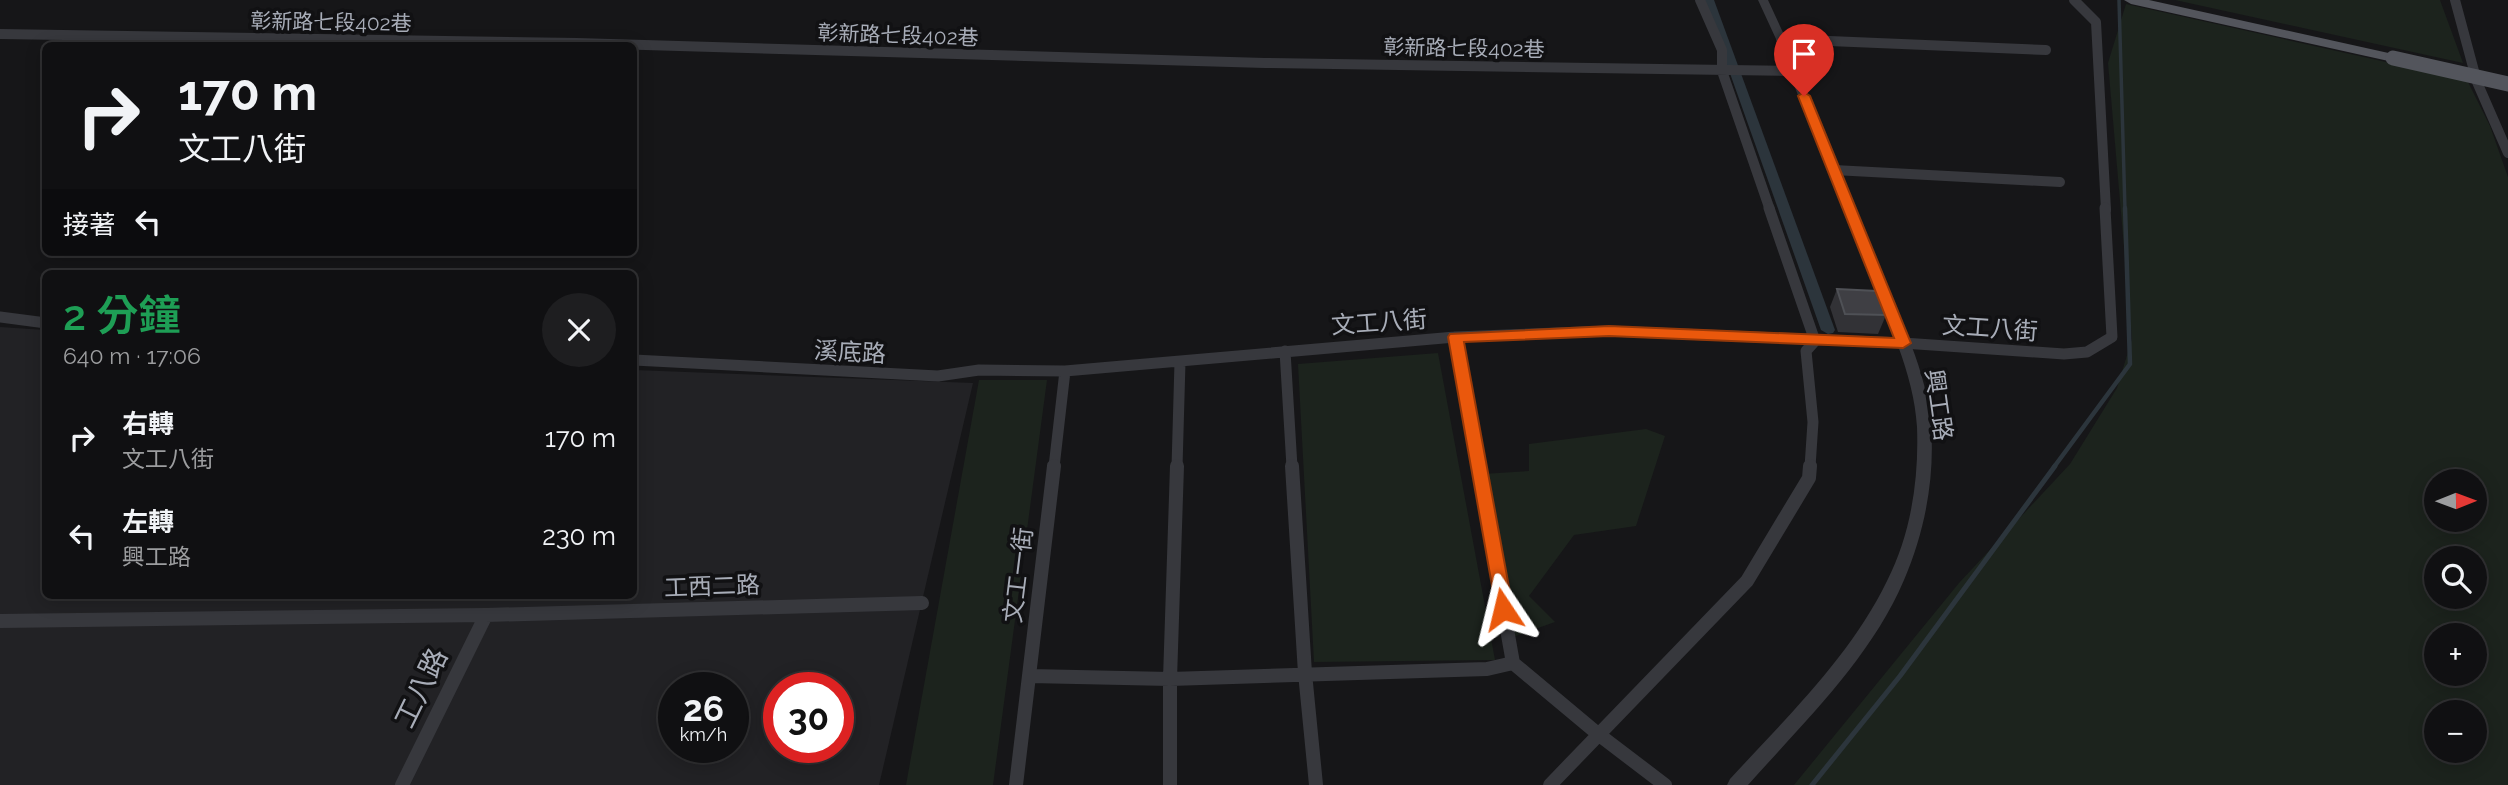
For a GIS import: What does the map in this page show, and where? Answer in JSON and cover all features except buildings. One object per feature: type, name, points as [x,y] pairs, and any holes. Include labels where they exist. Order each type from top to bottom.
[{"type":"main road","points":[[2132,0],[2508,79]]},
{"type":"main road","points":[[2155,0],[2508,84]]},
{"type":"street","points":[[1550,785],[1747,581],[1809,478],[1814,422],[1806,351],[1815,341],[1722,71],[1722,50],[1700,0]]},
{"type":"street","name":"興工路","points":[[1736,785],[1860,644],[1906,562],[1923,497],[1924,426],[1918,389],[1903,343],[1763,0]]},
{"type":"street","name":"文工八街","points":[[1065,370],[1455,337],[1609,331],[1903,343],[2064,354],[2087,352],[2112,338],[2096,22],[2074,0]]},
{"type":"street","points":[[2455,0],[2477,82],[2508,153]]},
{"type":"street","name":"彰新路七段402巷","points":[[0,34],[513,42]]},
{"type":"street","points":[[1781,39],[2046,50]]},
{"type":"street","name":"彰新路七段402巷","points":[[637,45],[1265,63],[1794,71]]},
{"type":"street","points":[[1834,170],[2060,182]]},
{"type":"street","points":[[0,317],[42,322]]},
{"type":"street","points":[[1455,337],[1513,663],[1598,734],[1665,785]]},
{"type":"street","points":[[1285,351],[1305,673],[1316,785]]},
{"type":"street","name":"溪底路","points":[[637,360],[938,376],[979,370],[1065,370]]},
{"type":"street","points":[[1170,785],[1170,678],[1180,362]]},
{"type":"street","name":"文工一街","points":[[1016,785],[1065,370]]},
{"type":"street","name":"工西二路","points":[[0,621],[486,615],[922,603]]},
{"type":"street","name":"工八路","points":[[402,785],[486,615]]},
{"type":"street","points":[[1030,676],[1170,678],[1487,669],[1513,663]]},
{"type":"shaded area","points":[[2175,0],[2440,0],[2463,63]]},
{"type":"shaded area","points":[[2126,4],[2467,80],[2490,126],[2508,177],[2508,785],[1794,785],[1959,583],[2070,464],[2117,388],[2132,339],[2108,63]]},
{"type":"shaded area","points":[[100,40],[237,40],[235,42],[98,42]]},
{"type":"shaded area","points":[[0,327],[42,330],[42,599],[637,599],[637,370],[973,383],[879,785],[0,785]]},
{"type":"shaded area","points":[[1438,353],[1495,660],[1314,662],[1298,364]]},
{"type":"shaded area","points":[[979,380],[1047,380],[993,785],[906,785]]},
{"type":"shaded area","points":[[1646,429],[1665,436],[1636,526],[1574,535],[1529,596],[1555,622],[1513,637],[1483,474],[1529,471],[1529,444]]},
{"type":"waterway","points":[[1709,0],[1828,330]]},
{"type":"waterway","points":[[2119,0],[2125,210]]},
{"type":"waterway","points":[[2054,467],[2130,364],[2125,208]]},
{"type":"waterway","points":[[1812,785],[1900,676],[2055,466]]},
{"type":"route","points":[[1503,609],[1455,337],[1609,331],[1903,343],[1804,96]]}]
